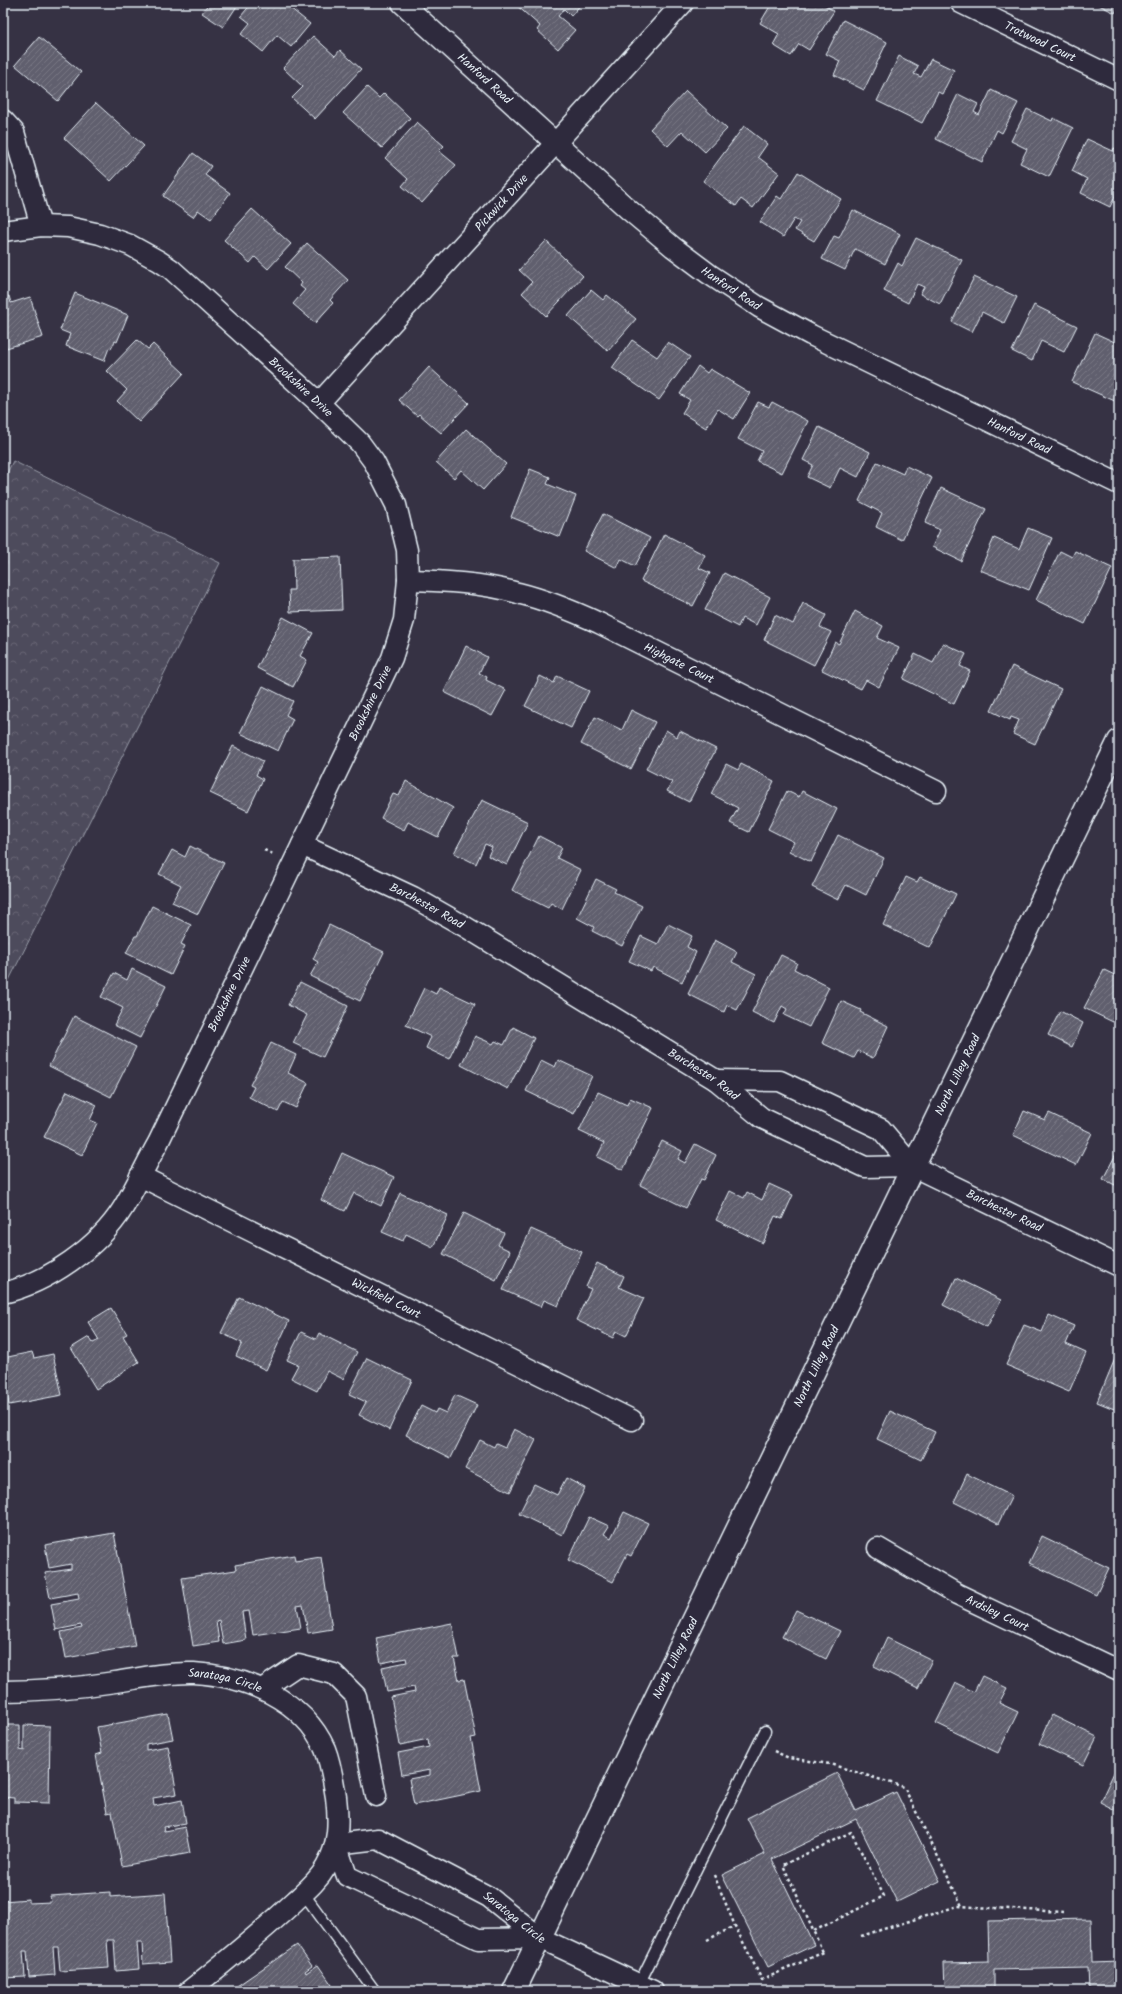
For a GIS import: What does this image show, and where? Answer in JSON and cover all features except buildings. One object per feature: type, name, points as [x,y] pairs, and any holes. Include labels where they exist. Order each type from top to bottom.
[{"type":"street","name":"Hanford Road","points":[[402,3],[629,210],[673,247],[709,274],[759,306],[811,335],[1119,484]]},
{"type":"street","name":"Pickwick Drive","points":[[319,403],[683,3]]},
{"type":"street","name":"Trotwood Court","points":[[961,3],[1119,80]]},
{"type":"street","points":[[3,120],[14,132],[41,226]]},
{"type":"street","name":"Brookshire Drive","points":[[3,231],[41,226],[68,227],[100,234],[130,245],[171,269],[319,403],[360,443],[374,462],[396,505],[407,550],[408,580],[404,620],[392,658],[140,1176],[122,1209],[102,1234],[78,1256],[44,1278],[3,1293]]},
{"type":"street","name":"Highgate Court","points":[[408,580],[442,581],[485,586],[517,592],[559,606],[606,626],[936,790]]},
{"type":"street","name":"North Lilley Road","points":[[514,1991],[1119,741]]},
{"type":"street","name":"Barchester Road","points":[[302,844],[360,871],[426,905],[716,1080],[762,1118],[865,1167],[912,1166],[1119,1266]]},
{"type":"street","points":[[716,1080],[780,1080],[881,1129],[912,1166]]},
{"type":"street","name":"Wickfield Court","points":[[140,1176],[632,1420]]},
{"type":"street","name":"Ardsley Court","points":[[878,1548],[958,1594],[1119,1672]]},
{"type":"street","points":[[262,1689],[298,1665],[334,1674],[356,1696],[376,1796]]},
{"type":"street","name":"Saratoga Circle","points":[[3,1691],[58,1690],[170,1674],[193,1673],[227,1678],[262,1689],[288,1703],[308,1723],[324,1748],[332,1770],[339,1821],[336,1844],[326,1868],[304,1894],[283,1914],[189,1991]]},
{"type":"street","name":"Saratoga Circle","points":[[336,1844],[378,1839],[489,1897],[540,1938]]},
{"type":"street","name":"Saratoga Circle","points":[[336,1844],[347,1876],[470,1936],[478,1939],[540,1938]]},
{"type":"street","points":[[540,1938],[646,1988]]},
{"type":"lane","points":[[646,1988],[765,1731]]},
{"type":"lane","points":[[304,1894],[375,1991]]},
{"type":"path","points":[[264,850],[276,856]]},
{"type":"path","points":[[768,1749],[789,1758],[830,1764],[904,1787],[962,1906]]},
{"type":"path","points":[[712,1872],[735,1926],[762,1980],[824,1951],[814,1931],[783,1864],[851,1832],[884,1896],[814,1931]]},
{"type":"path","points":[[861,1936],[962,1906],[1063,1912]]},
{"type":"path","points":[[707,1940],[735,1926]]},
{"type":"green space","points":[[13,461],[220,563],[3,992],[3,481]]}]
